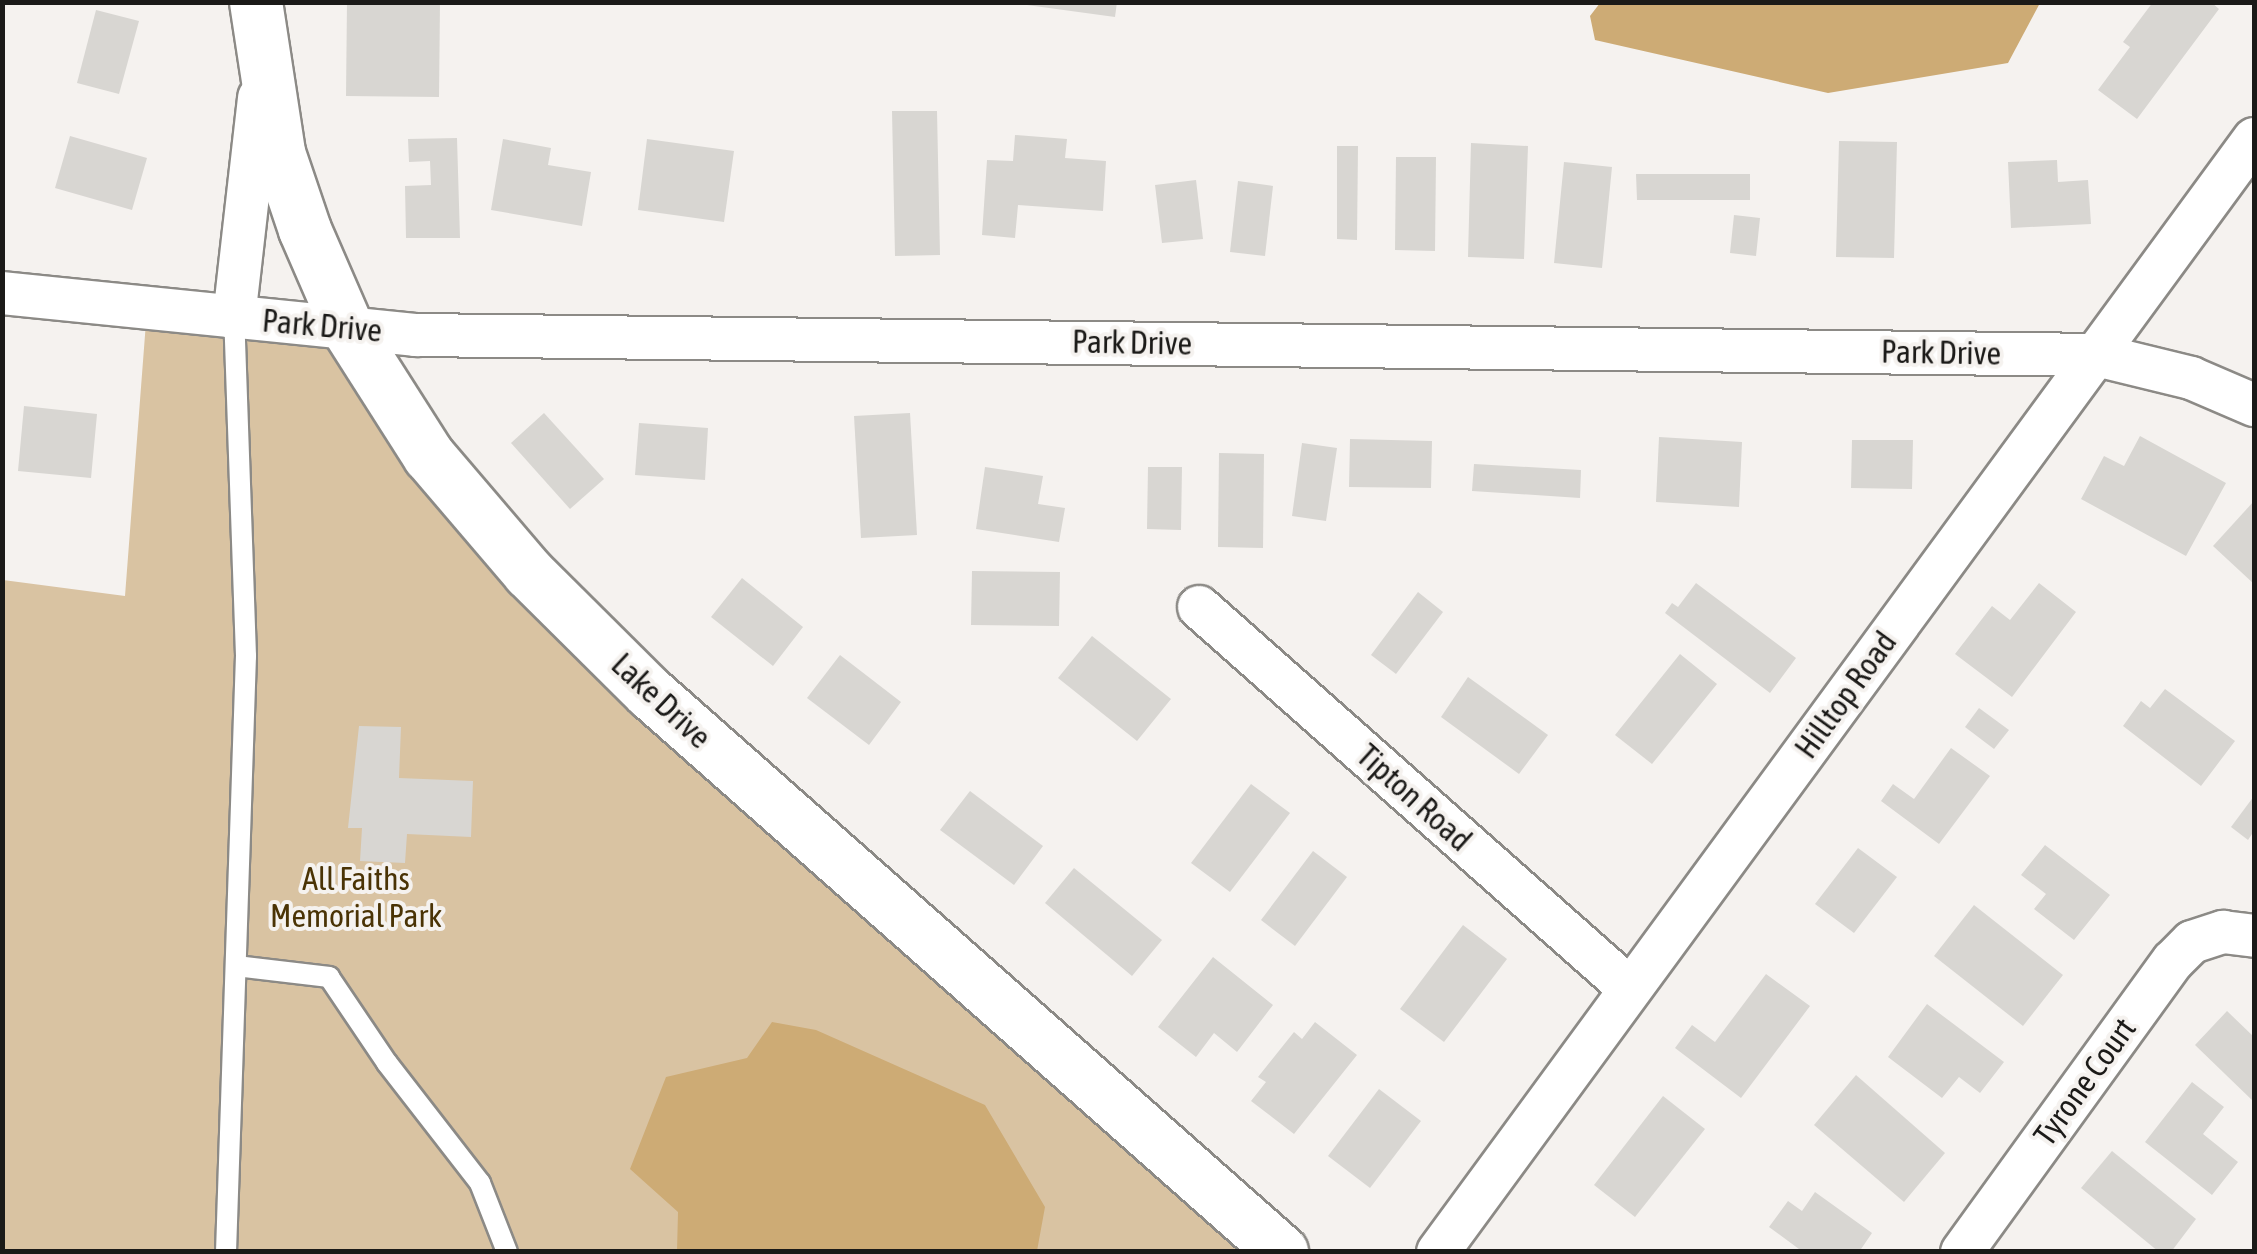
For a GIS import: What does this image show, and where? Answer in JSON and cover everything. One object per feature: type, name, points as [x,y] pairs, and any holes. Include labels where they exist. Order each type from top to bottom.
[{"type":"street","name":"Lake Drive","points":[[256,2],[280,153],[305,230],[348,328],[430,456],[529,573],[650,693],[1282,1252]]},
{"type":"street","points":[[234,318],[263,62]]},
{"type":"street","name":"Hilltop Road","points":[[1438,1252],[2254,138]]},
{"type":"street","name":"Park Drive","points":[[2,293],[416,334],[2097,355],[2191,378],[2254,405]]},
{"type":"street","name":"Tipton Road","points":[[1199,607],[1628,988]]},
{"type":"street","name":"Tyrone Court","points":[[1962,1252],[2173,961],[2192,942],[2239,934]]},
{"type":"lane","points":[[226,1252],[246,656],[234,318]]},
{"type":"lane","points":[[236,966],[328,977],[386,1063],[480,1183],[507,1252]]},
{"type":"green space","name":"All Faiths Memorial Park","points":[[147,309],[348,329],[429,456],[1281,1252],[3,1252],[3,580],[125,596]]},
{"type":"shaded area","points":[[1600,2],[2040,3],[2008,63],[1828,93],[1595,40],[1590,16]]},
{"type":"shaded area","points":[[772,1022],[816,1030],[985,1105],[1045,1207],[1037,1251],[677,1251],[678,1212],[630,1169],[666,1077],[747,1058]]},
{"type":"building","points":[[347,2],[440,2],[439,97],[346,96]]},
{"type":"building","points":[[1006,2],[1117,2],[1115,17]]},
{"type":"building","points":[[2153,2],[2211,2],[2219,9],[2137,119],[2098,90],[2130,47],[2123,42]]},
{"type":"building","points":[[96,10],[139,21],[119,94],[77,83]]},
{"type":"building","points":[[892,111],[937,111],[940,255],[895,256]]},
{"type":"building","points":[[1015,135],[1067,139],[1065,158],[1106,161],[1103,211],[1018,205],[1015,238],[982,235],[987,160],[1013,161]]},
{"type":"building","points":[[70,136],[147,158],[132,210],[55,188]]},
{"type":"building","points":[[457,138],[460,238],[406,238],[405,186],[431,185],[430,161],[409,162],[408,139]]},
{"type":"building","points":[[503,139],[551,148],[548,165],[591,172],[582,226],[491,210]]},
{"type":"building","points":[[647,139],[734,151],[724,222],[638,210]]},
{"type":"building","points":[[1839,141],[1897,142],[1894,258],[1836,257]]},
{"type":"building","points":[[1471,143],[1528,146],[1524,259],[1468,257]]},
{"type":"building","points":[[1337,146],[1358,146],[1357,240],[1337,239]]},
{"type":"building","points":[[1396,157],[1436,157],[1435,251],[1395,250]]},
{"type":"building","points":[[2057,160],[2058,182],[2088,180],[2091,224],[2011,228],[2008,162]]},
{"type":"building","points":[[1564,162],[1612,167],[1602,268],[1554,263]]},
{"type":"building","points":[[1636,174],[1750,174],[1750,200],[1637,200]]},
{"type":"building","points":[[1196,180],[1203,239],[1162,243],[1155,185]]},
{"type":"building","points":[[1238,181],[1273,186],[1265,256],[1230,252]]},
{"type":"building","points":[[1734,215],[1760,218],[1756,256],[1730,253]]},
{"type":"building","points":[[24,406],[97,414],[91,478],[18,471]]},
{"type":"building","points":[[544,413],[604,479],[570,509],[511,443]]},
{"type":"building","points":[[910,413],[917,535],[861,538],[854,416]]},
{"type":"building","points":[[639,423],[708,428],[705,480],[635,475]]},
{"type":"building","points":[[2140,436],[2226,483],[2186,556],[2081,499],[2104,456],[2124,466]]},
{"type":"building","points":[[1659,437],[1742,442],[1739,507],[1656,502]]},
{"type":"building","points":[[1350,439],[1432,441],[1431,488],[1349,487]]},
{"type":"building","points":[[1852,440],[1913,440],[1912,489],[1851,488]]},
{"type":"building","points":[[1302,443],[1337,448],[1326,521],[1292,516]]},
{"type":"building","points":[[1219,453],[1264,454],[1263,548],[1218,547]]},
{"type":"building","points":[[1474,464],[1581,470],[1580,498],[1472,491]]},
{"type":"building","points":[[985,467],[1043,476],[1038,504],[1065,508],[1059,542],[976,529]]},
{"type":"building","points":[[1148,467],[1182,467],[1181,530],[1147,529]]},
{"type":"building","points":[[2254,501],[2254,584],[2213,546]]},
{"type":"building","points":[[972,571],[1060,572],[1059,626],[971,625]]},
{"type":"building","points":[[742,578],[803,627],[773,666],[711,617]]},
{"type":"building","points":[[1696,583],[1796,658],[1770,693],[1665,613],[1672,603],[1678,607]]},
{"type":"building","points":[[2039,583],[2076,612],[2012,697],[1955,654],[1992,606],[2010,620]]},
{"type":"building","points":[[1418,592],[1443,612],[1396,674],[1371,655]]},
{"type":"building","points":[[1092,636],[1171,699],[1137,741],[1058,678]]},
{"type":"building","points":[[1680,654],[1717,684],[1652,764],[1615,735]]},
{"type":"building","points":[[840,655],[901,702],[869,745],[807,698]]},
{"type":"building","points":[[1468,677],[1548,735],[1519,774],[1441,717]]},
{"type":"building","points":[[2165,689],[2235,741],[2201,786],[2123,726],[2141,701],[2150,708]]},
{"type":"building","points":[[1979,708],[2009,730],[1994,749],[1965,727]]},
{"type":"building","points":[[359,726],[401,727],[399,778],[473,781],[471,837],[407,834],[405,863],[360,861],[362,828],[348,828]]},
{"type":"building","points":[[1951,748],[1990,776],[1939,844],[1881,801],[1893,784],[1914,799]]},
{"type":"building","points":[[1251,784],[1290,813],[1230,892],[1191,863]]},
{"type":"building","points":[[970,791],[1043,846],[1014,885],[940,830]]},
{"type":"building","points":[[2254,796],[2254,831],[2248,840],[2231,827]]},
{"type":"building","points":[[2045,845],[2110,895],[2074,940],[2034,909],[2046,894],[2021,875]]},
{"type":"building","points":[[1858,848],[1897,877],[1854,933],[1815,904]]},
{"type":"building","points":[[1313,851],[1347,877],[1295,946],[1261,920]]},
{"type":"building","points":[[1074,868],[1162,940],[1132,976],[1045,903]]},
{"type":"building","points":[[1974,905],[2063,975],[2023,1026],[1934,956]]},
{"type":"building","points":[[1463,925],[1507,959],[1444,1042],[1400,1009]]},
{"type":"building","points":[[1213,957],[1273,1005],[1237,1052],[1214,1033],[1196,1057],[1158,1027]]},
{"type":"building","points":[[1766,974],[1810,1006],[1741,1098],[1675,1048],[1692,1025],[1715,1042]]},
{"type":"building","points":[[1927,1004],[2004,1062],[1980,1093],[1959,1077],[1942,1098],[1888,1057]]},
{"type":"building","points":[[2227,1011],[2254,1037],[2254,1102],[2195,1045]]},
{"type":"building","points":[[1315,1022],[1357,1055],[1294,1134],[1251,1101],[1266,1082],[1258,1077],[1294,1032],[1302,1039]]},
{"type":"building","points":[[1856,1075],[1945,1153],[1904,1202],[1814,1125]]},
{"type":"building","points":[[2192,1082],[2224,1107],[2203,1134],[2238,1162],[2212,1195],[2145,1142]]},
{"type":"building","points":[[1379,1089],[1421,1121],[1370,1188],[1328,1156]]},
{"type":"building","points":[[1663,1096],[1705,1129],[1635,1217],[1594,1185]]},
{"type":"building","points":[[2112,1151],[2196,1219],[2171,1252],[2159,1252],[2081,1188]]},
{"type":"building","points":[[1815,1192],[1872,1233],[1859,1252],[1803,1252],[1769,1227],[1788,1201],[1802,1211]]}]
